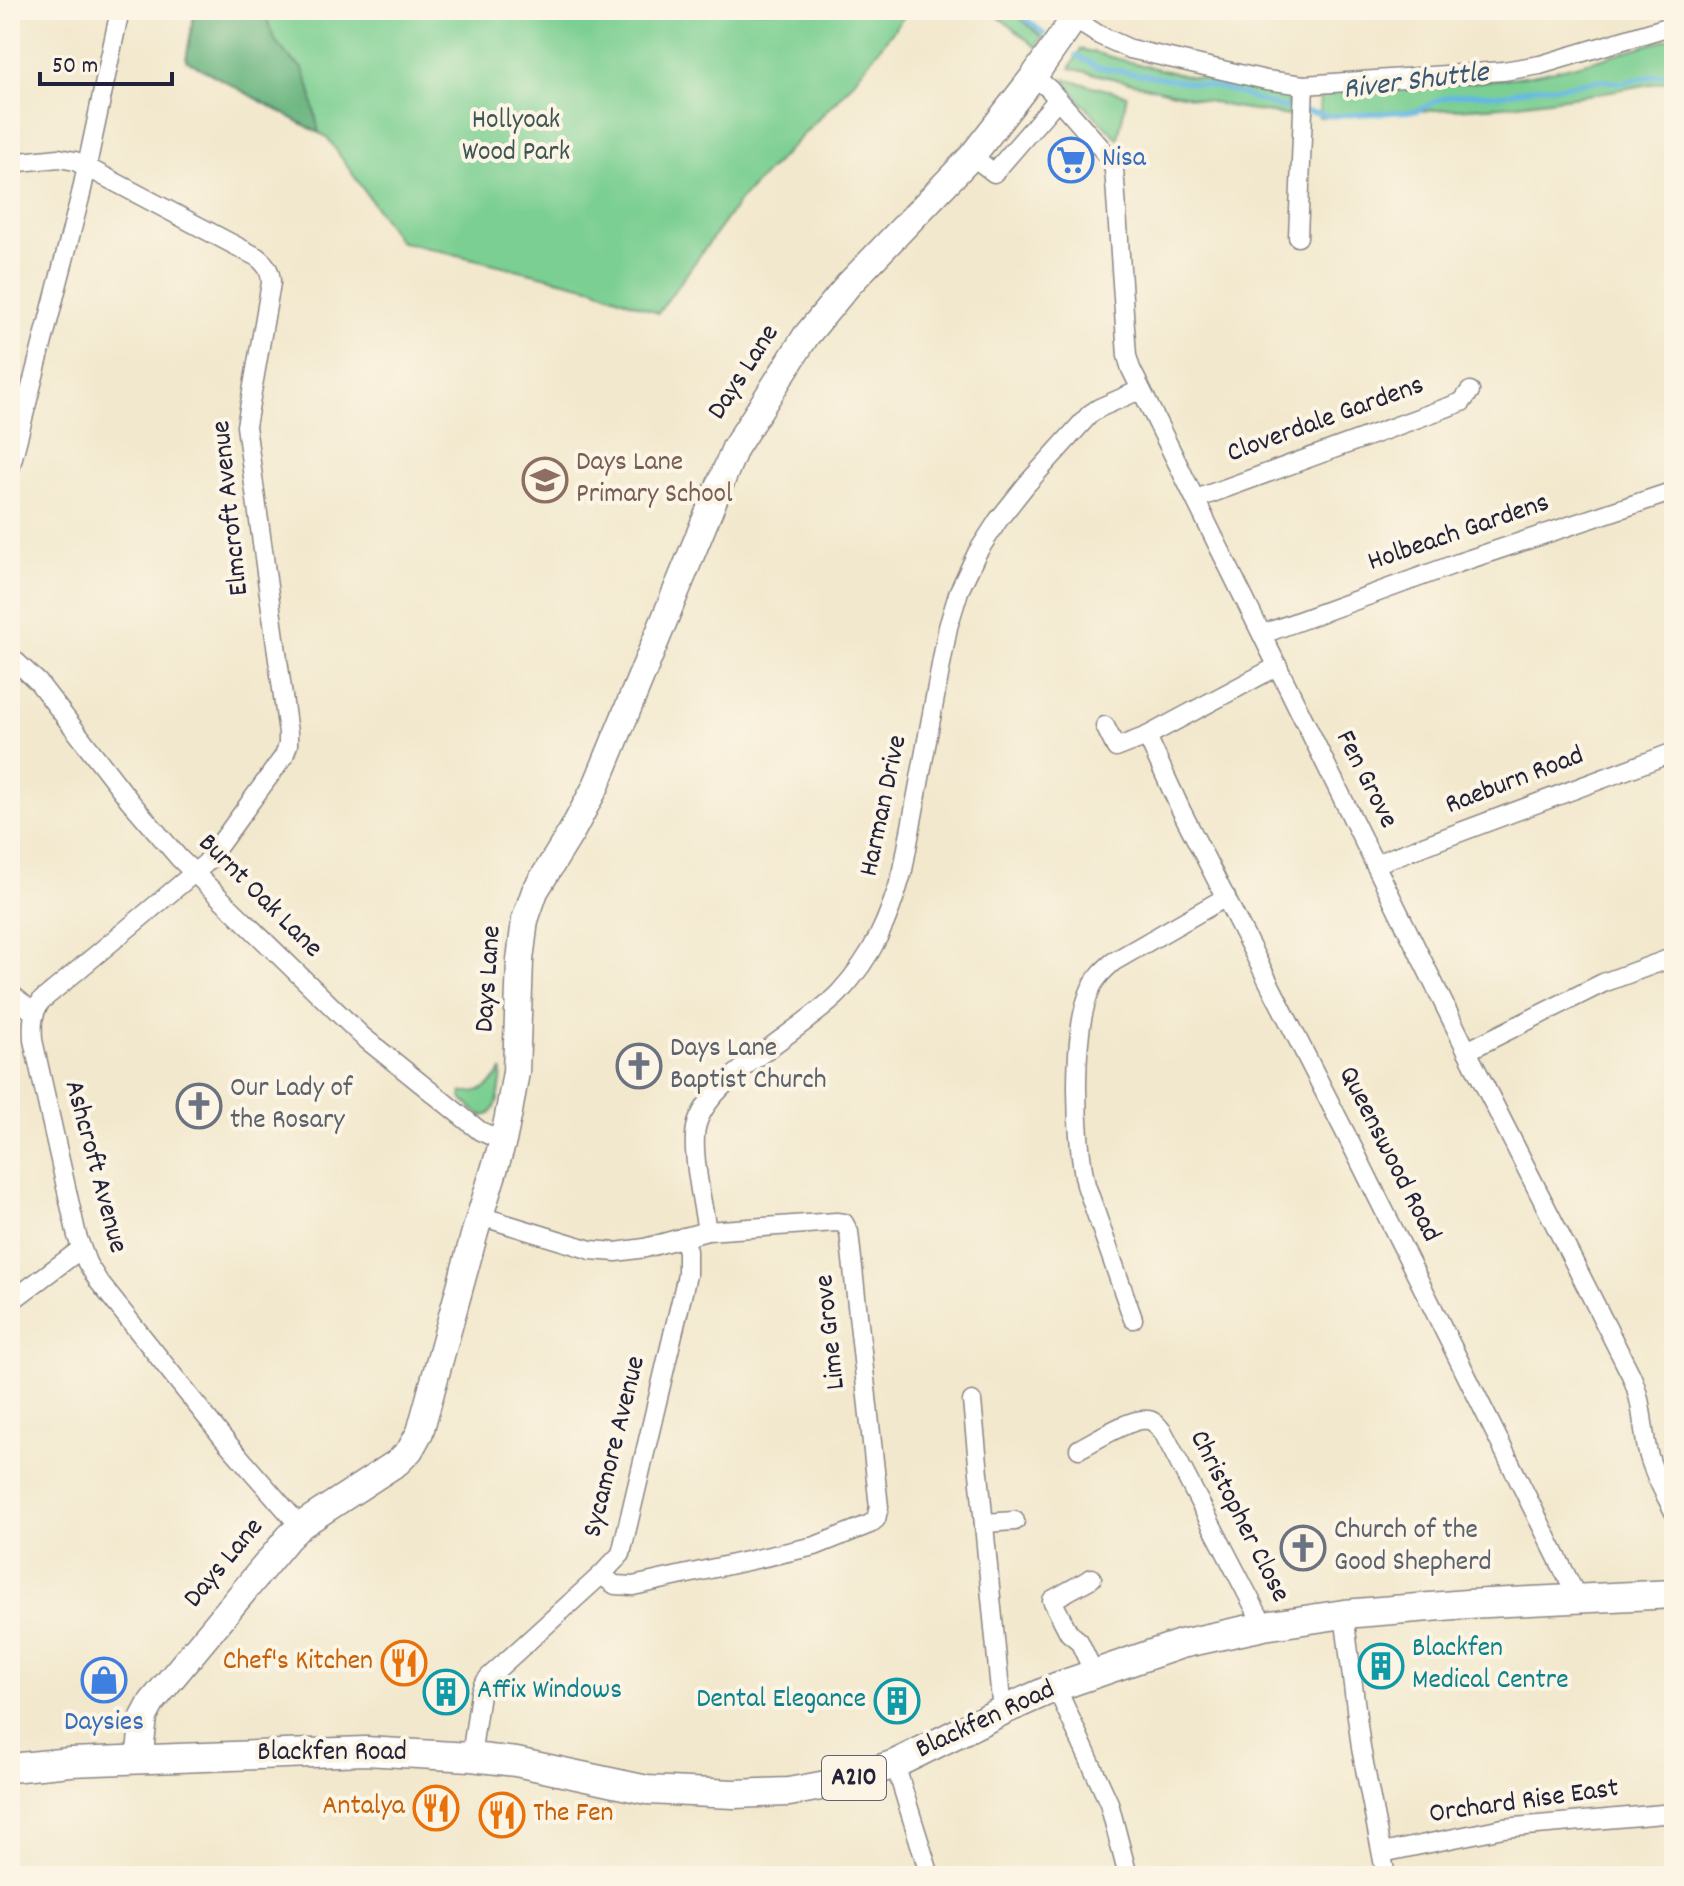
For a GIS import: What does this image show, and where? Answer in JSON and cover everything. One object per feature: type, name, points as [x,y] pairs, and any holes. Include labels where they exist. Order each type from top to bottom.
[{"type":"main road","name":"Blackfen Road","points":[[10,1768],[70,1762],[365,1751],[516,1762],[647,1790],[734,1794],[789,1792],[842,1782],[895,1764],[1056,1687],[1181,1644],[1264,1626],[1344,1614],[1467,1604],[1674,1594]]},
{"type":"street","points":[[10,469],[87,168],[120,10]]},
{"type":"street","points":[[1077,14],[1099,35],[1130,49],[1266,80],[1304,85],[1503,71],[1540,65],[1674,25]]},
{"type":"street","name":"Days Lane","points":[[139,1760],[144,1717],[152,1702],[260,1571],[300,1526],[398,1462],[417,1439],[503,1141],[516,1072],[521,946],[525,920],[535,891],[603,772],[735,448],[806,336],[849,284],[972,156],[1077,14]]},
{"type":"street","name":"Fen Grove","points":[[1034,76],[1109,157],[1114,170],[1127,356],[1140,390],[1631,1375],[1638,1390],[1650,1460],[1674,1512]]},
{"type":"street","points":[[1298,237],[1304,85]]},
{"type":"street","points":[[972,156],[994,173],[1058,99]]},
{"type":"street","name":"Elmcroft Avenue","points":[[10,163],[59,158],[75,161],[257,257],[265,263],[271,277],[246,426],[288,745],[284,756],[212,856],[195,872]]},
{"type":"street","name":"Harman Drive","points":[[707,1231],[695,1148],[695,1131],[700,1114],[719,1090],[744,1067],[806,1022],[839,993],[868,958],[891,909],[903,870],[953,608],[977,553],[1017,496],[1090,414],[1140,390]]},
{"type":"street","name":"Cloverdale Gardens","points":[[1196,499],[1462,402],[1470,391]]},
{"type":"street","name":"Holbeach Gardens","points":[[1263,634],[1458,563],[1674,491]]},
{"type":"street","name":"Burnt Oak Lane","points":[[10,656],[38,682],[163,841],[310,987],[362,1036],[480,1131],[503,1141]]},
{"type":"street","points":[[1105,726],[1116,748],[1147,736],[1278,666]]},
{"type":"street","name":"Queenswood Road","points":[[1147,736],[1578,1599]]},
{"type":"street","name":"Raeburn Road","points":[[1375,864],[1674,752]]},
{"type":"street","points":[[10,993],[33,1012],[41,1001],[195,872]]},
{"type":"street","points":[[1133,1319],[1082,1168],[1077,1116],[1079,1041],[1084,1013],[1093,984],[1113,962],[1226,897]]},
{"type":"street","points":[[1467,1051],[1603,983],[1674,957]]},
{"type":"street","name":"Ashcroft Avenue","points":[[33,1012],[33,1040],[81,1249],[87,1263],[223,1438],[300,1526]]},
{"type":"street","name":"Lime Grove","points":[[480,1216],[591,1250],[616,1252],[645,1248],[707,1231],[836,1222],[847,1226],[855,1279],[878,1513],[876,1519],[867,1526],[815,1546],[633,1586],[615,1585],[601,1575]]},
{"type":"street","name":"Sycamore Avenue","points":[[471,1757],[483,1685],[616,1561],[623,1546],[687,1275],[687,1251],[683,1237]]},
{"type":"street","points":[[10,1302],[81,1249]]},
{"type":"street","points":[[972,1401],[1002,1711]]},
{"type":"street","name":"Christopher Close","points":[[1079,1449],[1135,1421],[1147,1419],[1155,1423],[1163,1432],[1264,1626]]},
{"type":"street","points":[[984,1523],[1015,1521]]},
{"type":"street","points":[[1092,1578],[1052,1600],[1069,1633],[1079,1641],[1094,1673]]},
{"type":"street","points":[[1344,1614],[1361,1748],[1386,1876]]},
{"type":"street","points":[[1056,1687],[1109,1803],[1128,1876]]},
{"type":"street","points":[[895,1764],[930,1876]]},
{"type":"street","name":"Orchard Rise East","points":[[1382,1853],[1503,1828],[1674,1813]]},
{"type":"green space","name":"Hollyoak Wood Park","points":[[195,10],[909,10],[849,87],[740,200],[658,313],[594,288],[399,241],[327,137],[186,60]]},
{"type":"green space","points":[[195,10],[264,10],[274,39],[303,69],[319,133],[186,60]]},
{"type":"green space","points":[[990,10],[1011,10],[1042,37],[1036,47]]},
{"type":"green space","points":[[1674,37],[1674,80],[1503,106],[1319,117],[1320,93],[1444,85],[1538,74]]},
{"type":"green space","points":[[1081,49],[1183,75],[1287,93],[1289,116],[1228,106],[1070,68]]},
{"type":"green space","points":[[1065,79],[1127,95],[1118,139],[1081,102]]},
{"type":"green space","points":[[502,1070],[496,1106],[488,1115],[477,1112],[461,1098],[462,1092],[485,1088]]},
{"type":"waterway","name":"River Shuttle","points":[[1016,10],[1044,34]]},
{"type":"waterway","name":"River Shuttle","points":[[1076,55],[1097,67],[1222,88],[1276,106],[1332,116],[1417,111],[1452,96],[1501,95],[1599,80],[1620,83],[1668,73],[1674,75]]},
{"type":"place","name":"Nisa","points":[[1071,160]]},
{"type":"place","name":"Days Lane Primary School","points":[[545,480]]},
{"type":"place","name":"Days Lane Baptist Church","points":[[639,1066]]},
{"type":"place","name":"Our Lady of the Rosary","points":[[199,1106]]},
{"type":"place","name":"Church of the Good Shepherd","points":[[1303,1548]]},
{"type":"place","name":"Chef's Kitchen","points":[[404,1663]]},
{"type":"place","name":"Blackfen Medical Centre","points":[[1381,1666]]},
{"type":"place","name":"Daysies","points":[[104,1680]]},
{"type":"place","name":"Affix Windows","points":[[446,1692]]},
{"type":"place","name":"Dental Elegance","points":[[897,1701]]},
{"type":"place","name":"Antalya","points":[[436,1808]]},
{"type":"place","name":"The Fen","points":[[502,1815]]}]
